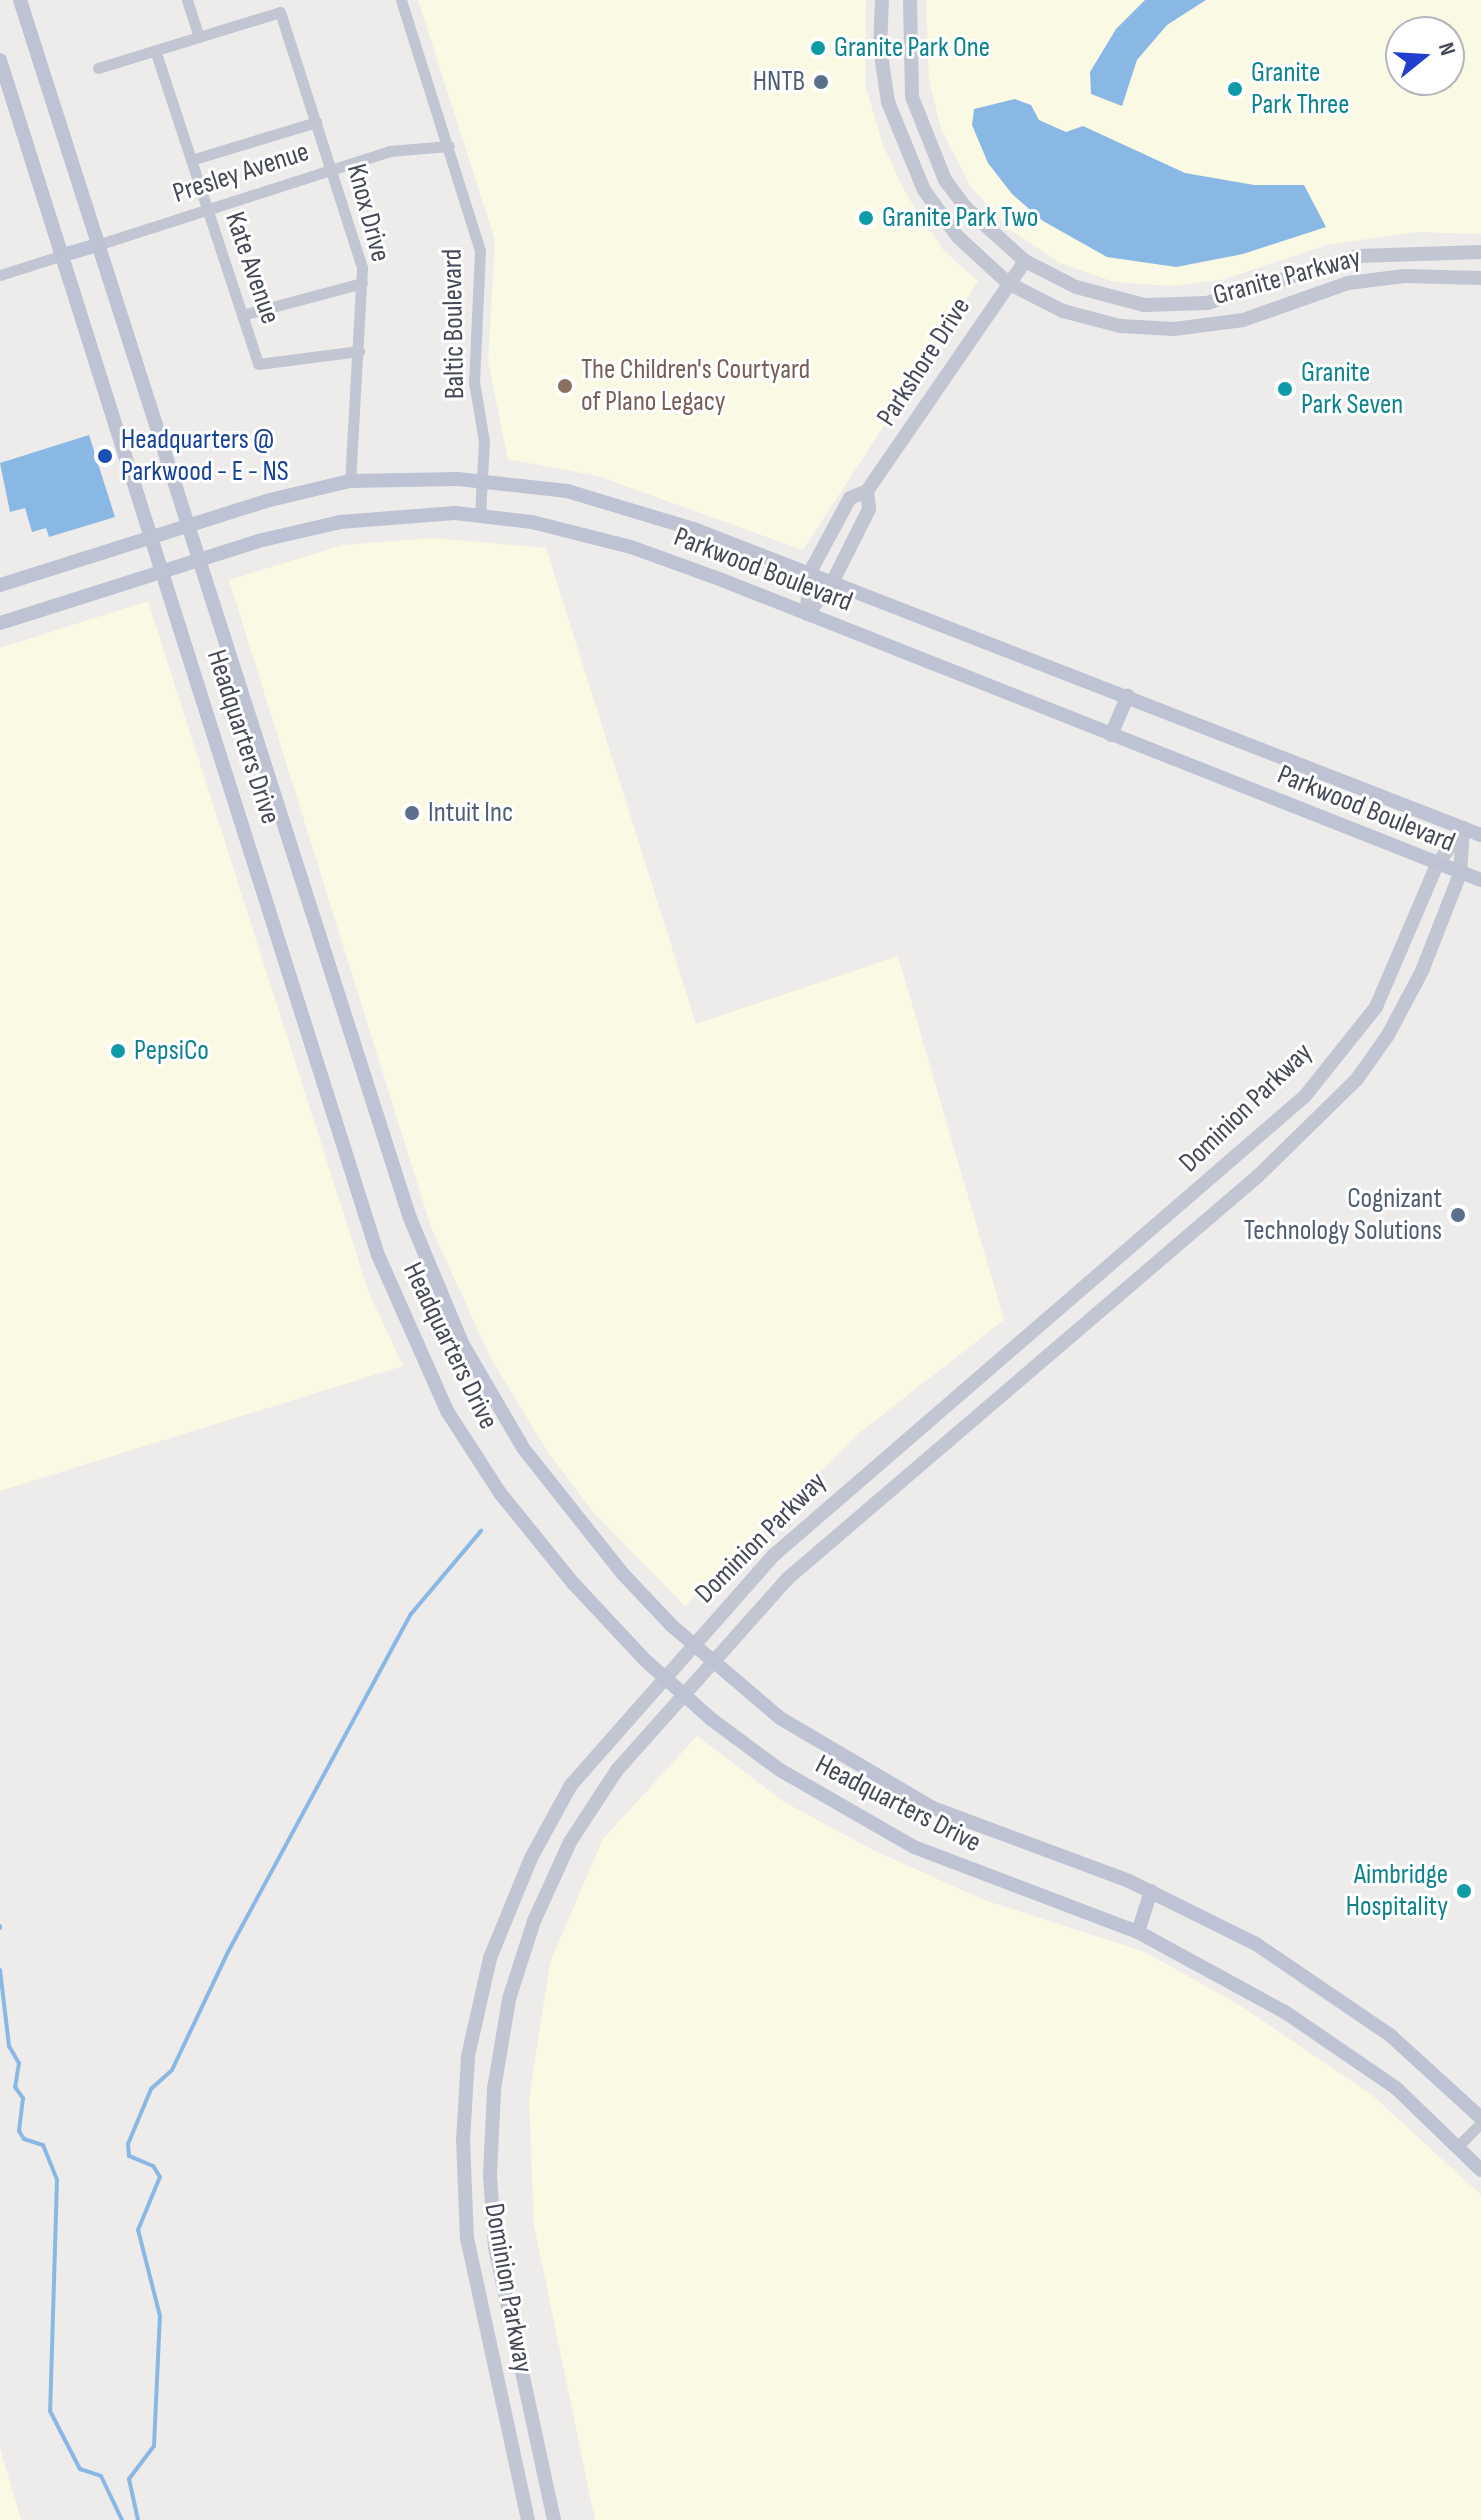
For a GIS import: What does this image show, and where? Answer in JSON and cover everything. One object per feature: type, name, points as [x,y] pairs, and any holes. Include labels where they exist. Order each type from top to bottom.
[{"type":"main road","name":"Headquarters Drive","points":[[20,0],[186,526],[437,1289],[486,1389],[523,1448],[613,1563],[715,1664],[809,1738],[902,1793],[1151,1891],[1256,1944],[1345,2001],[1481,2120]]},
{"type":"main road","name":"Headquarters Drive","points":[[0,60],[369,1228],[407,1329],[447,1411],[527,1530],[598,1611],[666,1678],[746,1746],[861,1820],[973,1872],[1138,1932],[1356,2056],[1478,2162]]},
{"type":"main road","points":[[63,255],[97,245]]},
{"type":"main road","name":"Parkwood Boulevard","points":[[0,585],[186,526],[350,481],[482,480],[614,503],[1128,695],[1481,835]]},
{"type":"main road","name":"Parkwood Boulevard","points":[[0,623],[197,559],[340,522],[396,514],[480,515],[532,522],[631,547],[1481,880]]},
{"type":"main road","points":[[1111,735],[1128,695]]},
{"type":"main road","points":[[1138,1932],[1151,1891]]},
{"type":"street","points":[[98,68],[199,37],[187,0]]},
{"type":"street","name":"Baltic Boulevard","points":[[401,0],[480,251],[474,382],[484,441],[480,515]]},
{"type":"street","name":"Granite Parkway","points":[[882,0],[880,48],[888,102],[906,157],[936,209],[1008,283],[1063,311],[1120,326],[1174,329],[1243,320],[1348,283],[1481,278]]},
{"type":"street","name":"Granite Parkway","points":[[910,0],[912,97],[929,148],[954,192],[1025,261],[1076,287],[1144,305],[1207,303],[1304,269],[1370,255],[1481,252]]},
{"type":"street","name":"Knox Drive","points":[[199,37],[280,12],[357,245],[362,283],[350,481]]},
{"type":"street","name":"Kate Avenue","points":[[155,50],[258,364],[359,351]]},
{"type":"street","points":[[888,102],[912,97]]},
{"type":"street","points":[[191,160],[316,122]]},
{"type":"street","name":"Presley Avenue","points":[[97,245],[389,151],[449,146]]},
{"type":"street","points":[[0,275],[63,255]]},
{"type":"street","points":[[1370,255],[1371,280]]},
{"type":"street","name":"Parkshore Drive","points":[[807,614],[809,574],[850,498],[867,491],[1025,261]]},
{"type":"street","points":[[242,315],[362,283]]},
{"type":"street","name":"Parkshore Drive","points":[[807,614],[832,583],[869,509],[867,491]]},
{"type":"street","name":"Dominion Parkway","points":[[528,2520],[467,2239],[463,2141],[468,2056],[490,1958],[531,1858],[571,1785],[774,1555],[1305,1096],[1385,991],[1437,865],[1463,828]]},
{"type":"street","name":"Dominion Parkway","points":[[554,2520],[495,2247],[490,2175],[494,2089],[509,1999],[534,1921],[570,1842],[617,1770],[715,1664],[787,1579],[1268,1167],[1362,1071],[1388,1035],[1422,971],[1460,874],[1463,828]]},
{"type":"street","points":[[1341,1052],[1362,1071]]},
{"type":"street","points":[[914,1432],[932,1452]]},
{"type":"street","points":[[1458,2146],[1481,2120]]},
{"type":"street","points":[[487,2334],[513,2327]]},
{"type":"shaded area","points":[[418,0],[866,0],[865,83],[882,143],[906,194],[944,251],[978,281],[803,550],[598,476],[508,459],[488,362],[495,240]]},
{"type":"shaded area","points":[[926,0],[1481,0],[1481,234],[1416,232],[1326,245],[1225,279],[1173,286],[1114,282],[1060,263],[1009,229],[971,187],[941,129],[929,80]]},
{"type":"shaded area","points":[[432,538],[546,548],[696,1024],[898,956],[1004,1320],[859,1433],[685,1606],[593,1512],[548,1452],[491,1359],[431,1227],[229,580],[343,545]]},
{"type":"shaded area","points":[[148,601],[369,1293],[403,1366],[0,1491],[0,648]]},
{"type":"shaded area","points":[[697,1736],[784,1802],[871,1849],[984,1900],[1145,1952],[1241,2006],[1372,2095],[1481,2195],[1481,2520],[595,2520],[534,2225],[529,2099],[550,1963],[603,1839]]},
{"type":"shaded area","points":[[0,2448],[21,2520],[0,2520]]},
{"type":"water","points":[[1145,0],[1206,0],[1167,25],[1137,60],[1122,106],[1091,94],[1090,72],[1116,29]]},
{"type":"water","points":[[1015,99],[1031,105],[1039,120],[1066,132],[1083,126],[1185,173],[1254,185],[1304,185],[1326,227],[1243,254],[1176,267],[1107,257],[1043,221],[1012,194],[988,163],[972,125],[974,109]]},
{"type":"water","points":[[89,435],[115,517],[49,537],[46,528],[32,532],[25,508],[10,512],[0,463]]},
{"type":"waterway","points":[[138,2520],[129,2479],[154,2446],[160,2316],[138,2230],[160,2177],[153,2166],[129,2156],[128,2144],[151,2089],[172,2070],[228,1952],[411,1614],[481,1531]]},
{"type":"waterway","points":[[0,1970],[9,2046],[19,2063],[15,2087],[23,2098],[19,2131],[24,2139],[43,2145],[57,2180],[50,2411],[80,2469],[101,2476],[122,2520]]},
{"type":"place","name":"Granite Park One","points":[[818,48]]},
{"type":"place","name":"HNTB","points":[[821,82]]},
{"type":"place","name":"Granite Park Three","points":[[1235,89]]},
{"type":"place","name":"Granite Park Two","points":[[866,218]]},
{"type":"place","name":"The Children's Courtyard of Plano Legacy","points":[[565,386]]},
{"type":"place","name":"Granite Park Seven","points":[[1285,389]]},
{"type":"place","name":"Headquarters @ Parkwood - E - NS","points":[[105,456]]},
{"type":"place","name":"Intuit Inc","points":[[412,813]]},
{"type":"place","name":"PepsiCo","points":[[118,1051]]},
{"type":"place","name":"Cognizant Technology Solutions","points":[[1458,1215]]},
{"type":"place","name":"Aimbridge Hospitality","points":[[1464,1891]]}]
